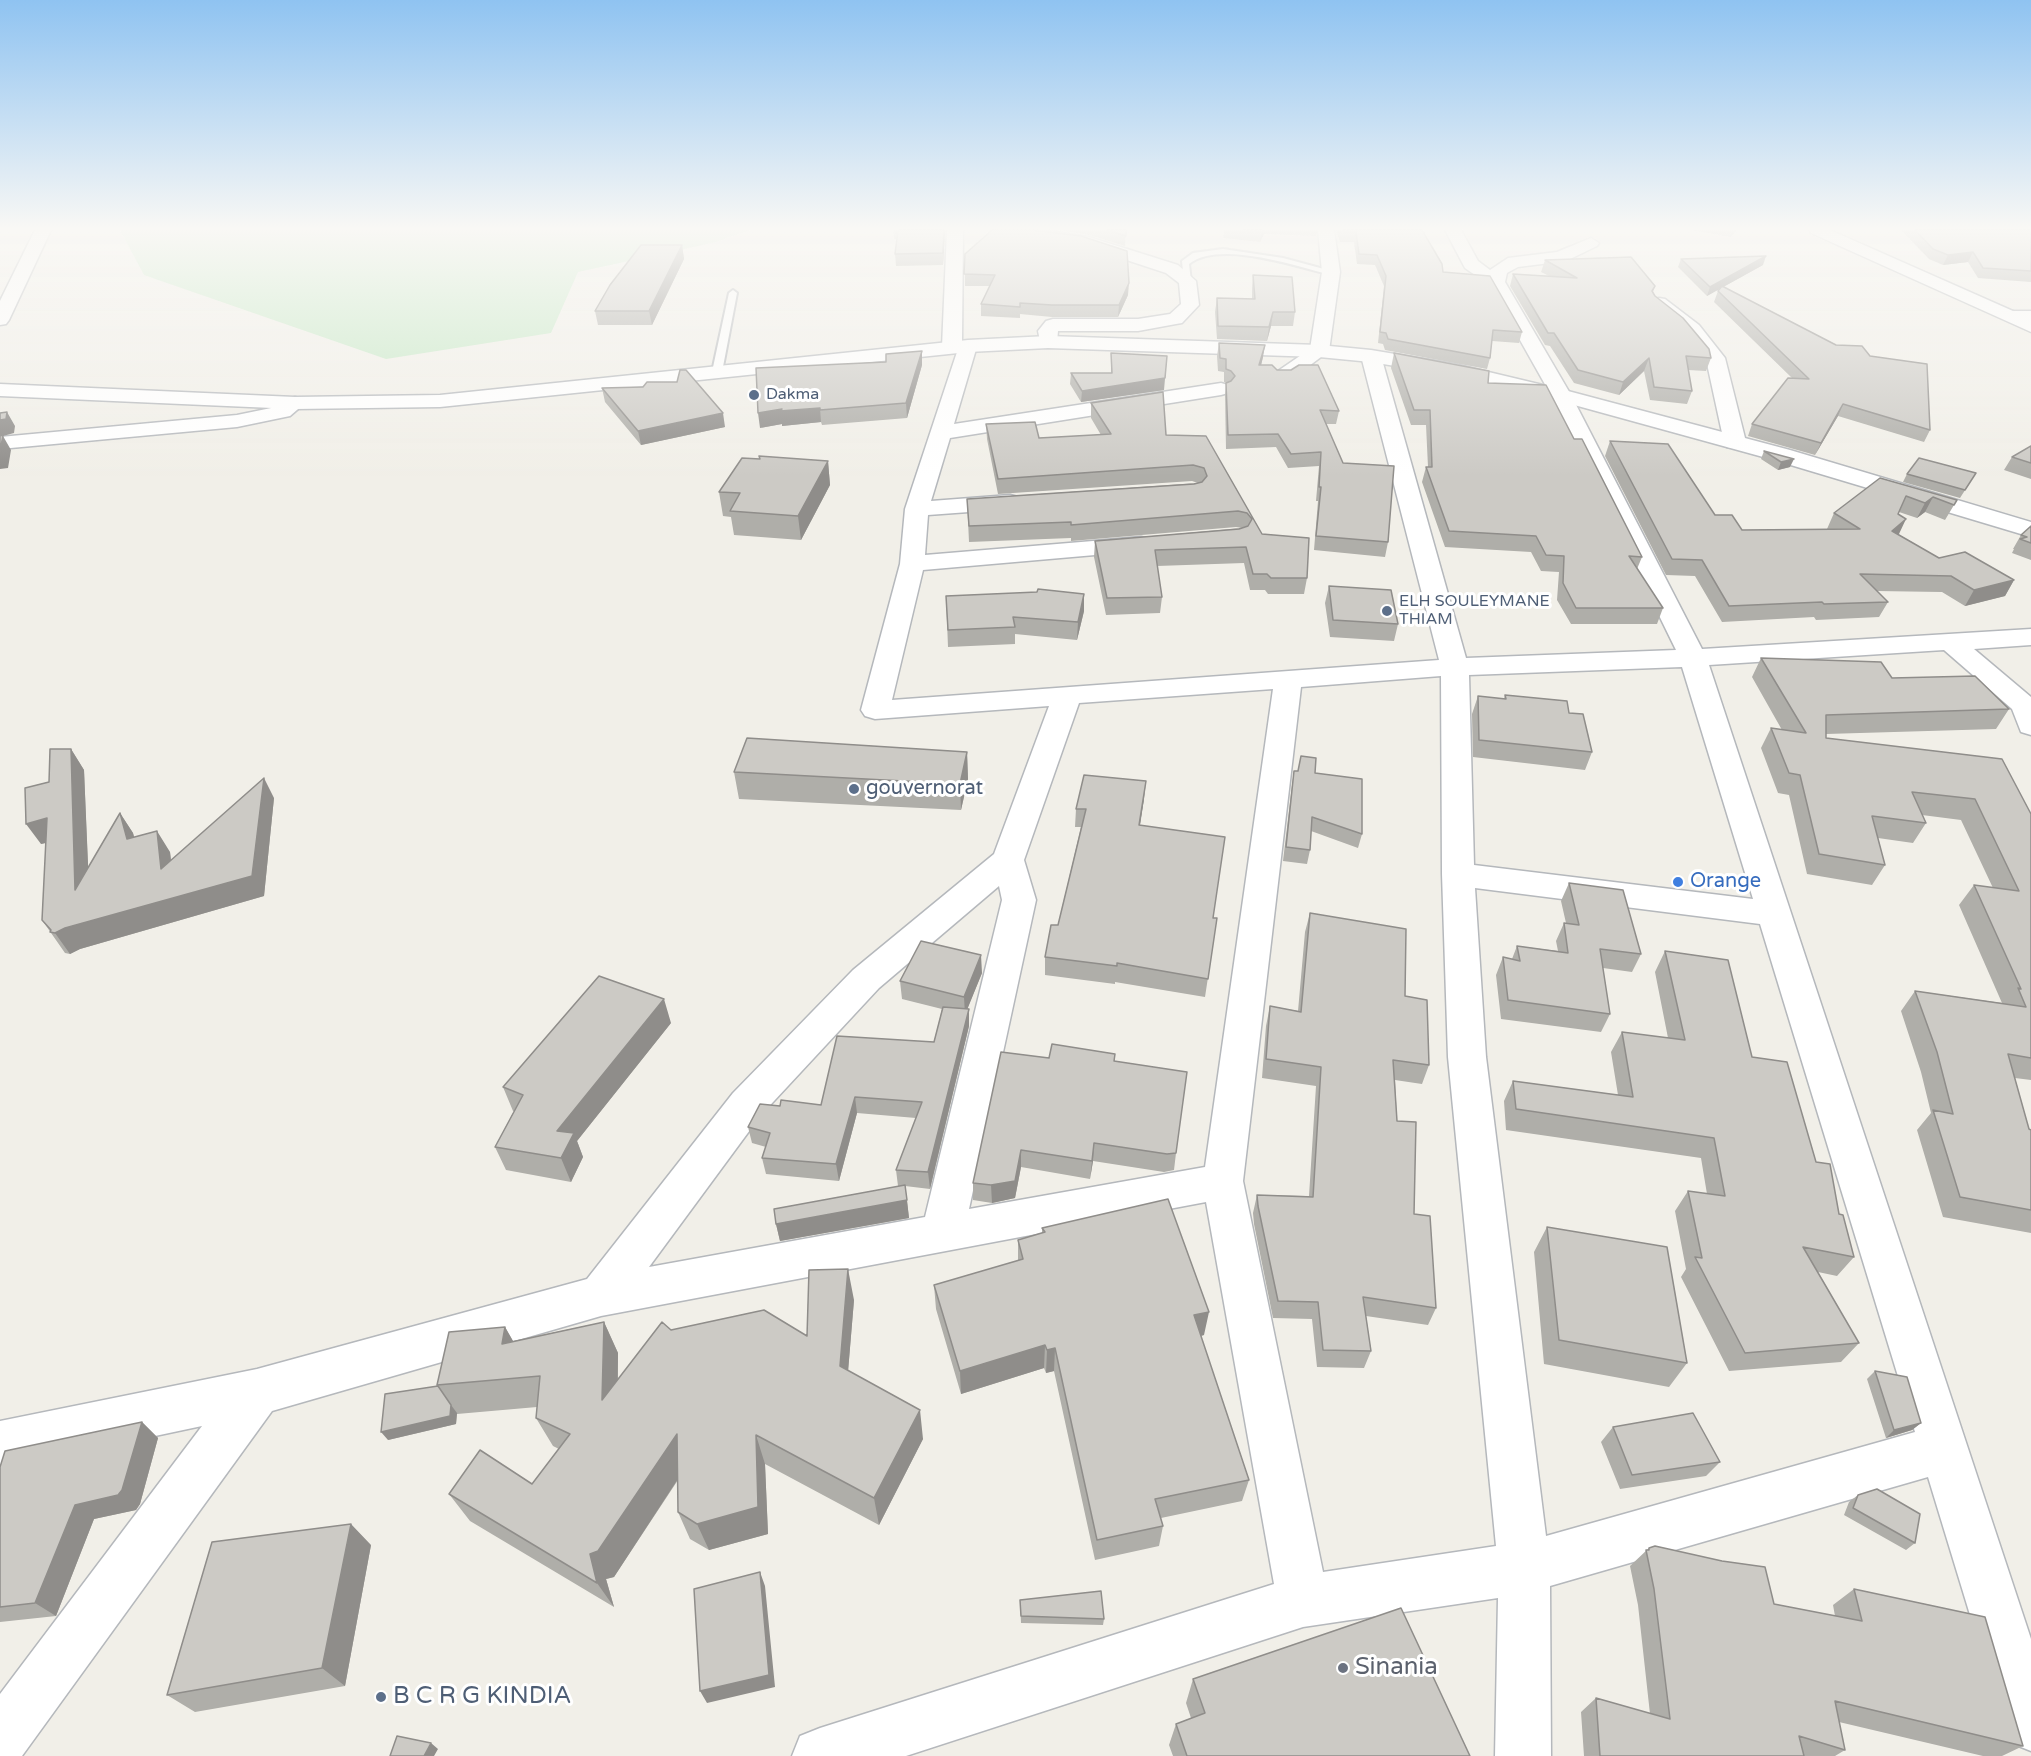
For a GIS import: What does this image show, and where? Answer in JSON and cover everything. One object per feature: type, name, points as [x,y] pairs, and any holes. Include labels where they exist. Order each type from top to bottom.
[{"type":"street","points":[[959,312],[960,347],[940,434],[917,509],[912,564],[875,710],[1455,667],[1693,658],[2031,637]]},
{"type":"street","points":[[1048,342],[1047,331],[1053,325],[1138,326],[1176,320],[1184,312]]},
{"type":"street","points":[[1282,377],[1319,351],[1325,312]]},
{"type":"street","points":[[1513,312],[1561,395],[1693,658],[2031,1723]]},
{"type":"street","points":[[1670,312],[1692,329],[1715,358],[1735,442]]},
{"type":"street","points":[[2022,316],[2031,326]]},
{"type":"street","points":[[0,390],[295,403],[440,401],[960,347],[1048,342],[1319,351],[1371,356],[1455,369],[1561,395],[1735,442],[2031,530]]},
{"type":"street","points":[[1371,356],[1455,667],[1458,874],[1467,1058],[1524,1568],[1523,1756]]},
{"type":"street","points":[[940,434],[1221,389]]},
{"type":"street","points":[[0,443],[237,421],[283,412],[295,403]]},
{"type":"street","points":[[917,509],[1036,500]]},
{"type":"street","points":[[912,564],[1166,542]]},
{"type":"street","points":[[1951,643],[2025,706],[2031,726]]},
{"type":"street","points":[[1288,679],[1224,1181],[1303,1601]]},
{"type":"street","points":[[601,1296],[755,1096],[866,979],[1008,860],[1067,696]]},
{"type":"street","points":[[942,1234],[1019,900],[1008,860]]},
{"type":"street","points":[[1458,874],[1774,914]]},
{"type":"street","points":[[0,1444],[257,1392],[601,1296],[1224,1181]]},
{"type":"street","points":[[0,1740],[257,1392]]},
{"type":"street","points":[[820,1756],[1303,1601],[1524,1568],[1944,1448]]},
{"type":"lane","points":[[717,372],[729,312]]},
{"type":"green space","points":[[250,312],[560,312],[551,333],[386,359]]},
{"type":"building","points":[[1217,312],[1295,312],[1273,312],[1269,327],[1218,326]]},
{"type":"building","points":[[1382,312],[1511,312],[1522,332],[1493,330],[1490,358],[1388,339],[1386,333],[1380,332]]},
{"type":"building","points":[[1536,312],[1675,312],[1709,349],[1711,358],[1686,356],[1692,391],[1654,387],[1649,358],[1623,382],[1578,370],[1554,333],[1548,333]]},
{"type":"building","points":[[1740,312],[1772,312],[1836,345],[1862,346],[1870,356],[1927,364],[1930,430],[1843,404],[1821,443],[1752,424],[1788,378],[1809,379]]},
{"type":"building","points":[[1219,343],[1265,345],[1259,365],[1272,365],[1277,370],[1291,370],[1299,365],[1318,365],[1339,411],[1320,410],[1343,463],[1394,466],[1388,542],[1316,536],[1321,487],[1319,487],[1321,452],[1291,454],[1278,434],[1228,435],[1226,383],[1235,376],[1226,369],[1226,359],[1220,358]]},
{"type":"building","points":[[922,351],[906,403],[820,410],[820,408],[780,411],[782,409],[758,413],[756,368],[886,362],[886,354]]},
{"type":"building","points":[[1111,353],[1167,356],[1165,378],[1082,391],[1071,373],[1112,373]]},
{"type":"building","points":[[1394,353],[1489,371],[1488,383],[1546,385],[1574,439],[1582,439],[1642,557],[1629,556],[1663,608],[1576,608],[1563,583],[1564,556],[1546,555],[1536,536],[1449,531],[1426,467],[1432,467],[1430,410],[1414,410]]},
{"type":"building","points":[[680,370],[686,370],[723,413],[638,431],[602,388],[643,387],[647,382],[677,382]]},
{"type":"building","points":[[1163,392],[1166,435],[1206,436],[1262,534],[1309,538],[1307,578],[1271,578],[1267,574],[1253,574],[1246,547],[1155,550],[1162,597],[1107,598],[1095,541],[1239,529],[1248,526],[1252,519],[1247,513],[1238,511],[1071,525],[1071,522],[969,526],[967,499],[1202,482],[1207,476],[1204,468],[1193,465],[998,479],[986,424],[1035,422],[1039,438],[1111,434],[1091,403]]},
{"type":"building","points":[[7,412],[6,419],[0,420],[0,413]]},
{"type":"building","points":[[3,435],[0,452],[0,436]]},
{"type":"building","points":[[1610,441],[1668,444],[1715,515],[1732,515],[1742,530],[1860,529],[1834,513],[1880,478],[1957,500],[1954,505],[1933,497],[1925,503],[1906,496],[1898,514],[1906,519],[1892,531],[1939,558],[1965,552],[2014,580],[1974,590],[1951,576],[1860,574],[1888,602],[1729,606],[1702,560],[1672,559]]},
{"type":"building","points":[[2031,446],[2031,463],[2012,457]]},
{"type":"building","points":[[1764,451],[1794,459],[1781,462]]},
{"type":"building","points":[[759,456],[828,461],[798,516],[730,511],[740,493],[719,492],[742,458],[760,459]]},
{"type":"building","points":[[1919,458],[1976,473],[1965,490],[1907,474]]},
{"type":"building","points":[[2031,526],[2031,543],[2020,539],[2027,537],[2021,535]]},
{"type":"building","points":[[1329,586],[1391,590],[1398,624],[1333,620]]},
{"type":"building","points":[[1038,589],[1084,594],[1078,622],[1013,617],[1015,627],[948,630],[946,596],[1037,592]]},
{"type":"building","points":[[1761,658],[1881,662],[1892,678],[1975,676],[2009,709],[1826,715],[1826,738],[2002,759],[2031,814],[2031,1058],[2008,1054],[2031,1130],[2031,1210],[1960,1197],[1933,1110],[1953,1114],[1937,1052],[1915,991],[2026,1007],[2018,988],[2021,989],[1974,885],[2019,891],[1975,799],[1912,792],[1926,823],[1872,816],[1885,865],[1819,854],[1800,775],[1789,773],[1771,728],[1806,733]]},
{"type":"building","points":[[1505,695],[1567,701],[1569,713],[1583,714],[1592,752],[1479,740],[1478,696],[1506,699]]},
{"type":"building","points":[[747,738],[967,752],[960,784],[734,772]]},
{"type":"building","points":[[50,749],[71,749],[75,890],[120,813],[127,839],[157,831],[161,869],[264,778],[252,876],[65,928],[55,933],[50,932],[51,930],[42,920],[47,818],[26,824],[25,788],[49,782]]},
{"type":"building","points":[[1301,756],[1316,758],[1315,773],[1362,779],[1362,834],[1312,817],[1310,850],[1286,847],[1294,771],[1298,771]]},
{"type":"building","points":[[1084,775],[1146,781],[1139,825],[1225,837],[1213,918],[1217,918],[1208,979],[1117,963],[1117,966],[1045,957],[1051,925],[1058,925],[1086,809],[1076,809]]},
{"type":"building","points":[[1569,883],[1623,890],[1641,954],[1600,949],[1610,1014],[1508,1000],[1503,957],[1520,961],[1517,946],[1568,953],[1564,923],[1579,925]]},
{"type":"building","points":[[1310,913],[1406,929],[1405,996],[1427,1000],[1429,1065],[1393,1060],[1397,1121],[1416,1122],[1414,1214],[1430,1216],[1436,1308],[1363,1297],[1371,1351],[1323,1350],[1318,1302],[1278,1301],[1258,1206],[1257,1195],[1313,1197],[1321,1067],[1266,1059],[1270,1006],[1301,1012]]},
{"type":"building","points":[[921,941],[981,955],[964,997],[900,981]]},
{"type":"building","points":[[1665,951],[1728,960],[1752,1057],[1787,1062],[1816,1162],[1830,1164],[1839,1214],[1843,1215],[1854,1257],[1803,1247],[1859,1343],[1745,1353],[1695,1257],[1702,1258],[1688,1191],[1725,1196],[1714,1138],[1516,1109],[1513,1081],[1633,1097],[1622,1032],[1685,1040]]},
{"type":"building","points":[[599,976],[664,999],[557,1131],[574,1133],[561,1158],[495,1147],[523,1095],[503,1087]]},
{"type":"building","points":[[943,1007],[969,1009],[928,1172],[896,1170],[922,1102],[855,1097],[836,1164],[762,1158],[770,1133],[748,1127],[760,1104],[780,1106],[781,1100],[821,1105],[837,1036],[934,1042]]},
{"type":"building","points":[[1052,1044],[1115,1054],[1114,1061],[1187,1072],[1176,1153],[1167,1154],[1094,1143],[1092,1161],[1021,1150],[1015,1181],[991,1185],[973,1183],[1001,1052],[1049,1058]]},
{"type":"building","points":[[905,1185],[907,1200],[776,1224],[774,1209]]},
{"type":"building","points":[[1168,1199],[1209,1312],[1194,1315],[1249,1480],[1155,1499],[1163,1526],[1097,1540],[1055,1348],[1047,1350],[1045,1345],[960,1371],[934,1285],[1023,1259],[1018,1240],[1045,1232],[1042,1228]]},
{"type":"building","points":[[1547,1227],[1667,1247],[1687,1363],[1559,1340]]},
{"type":"building","points":[[848,1269],[840,1366],[920,1410],[874,1498],[756,1435],[758,1507],[697,1524],[678,1512],[677,1434],[598,1551],[590,1554],[597,1583],[449,1494],[480,1450],[532,1484],[570,1434],[536,1418],[540,1376],[437,1385],[449,1332],[505,1327],[502,1344],[604,1322],[602,1400],[662,1322],[671,1330],[764,1310],[807,1336],[809,1270]]},
{"type":"building","points":[[1875,1371],[1907,1377],[1921,1423],[1894,1430]]},
{"type":"building","points":[[438,1386],[451,1405],[450,1416],[381,1432],[385,1394]]},
{"type":"building","points":[[1693,1413],[1720,1462],[1632,1475],[1613,1427]]},
{"type":"building","points":[[142,1422],[122,1490],[118,1495],[75,1505],[35,1603],[0,1607],[0,1467],[5,1451]]},
{"type":"building","points":[[1877,1489],[1920,1514],[1915,1543],[1853,1508],[1858,1495]]},
{"type":"building","points":[[351,1524],[322,1668],[167,1695],[212,1542]]},
{"type":"building","points":[[1655,1546],[1722,1561],[1765,1567],[1774,1604],[1862,1621],[1854,1589],[1985,1617],[2023,1746],[1835,1701],[1845,1750],[1799,1736],[1804,1756],[1600,1756],[1596,1698],[1670,1719],[1654,1589],[1646,1550]]},
{"type":"building","points":[[760,1572],[769,1675],[700,1691],[694,1589]]},
{"type":"building","points":[[1101,1591],[1104,1619],[1021,1616],[1020,1600]]},
{"type":"building","name":"Sinania","points":[[1401,1608],[1470,1756],[1187,1756],[1176,1724],[1205,1713],[1193,1679]]},
{"type":"building","points":[[397,1736],[431,1743],[424,1756],[390,1756]]},
{"type":"place","name":"Dakma","points":[[754,395]]},
{"type":"place","name":"ELH SOULEYMANE THIAM","points":[[1387,611]]},
{"type":"place","name":"gouvernorat","points":[[854,789]]},
{"type":"place","name":"Orange","points":[[1678,882]]},
{"type":"place","name":"Sinania","points":[[1343,1668]]},
{"type":"place","name":"B C R G KINDIA","points":[[381,1697]]}]
